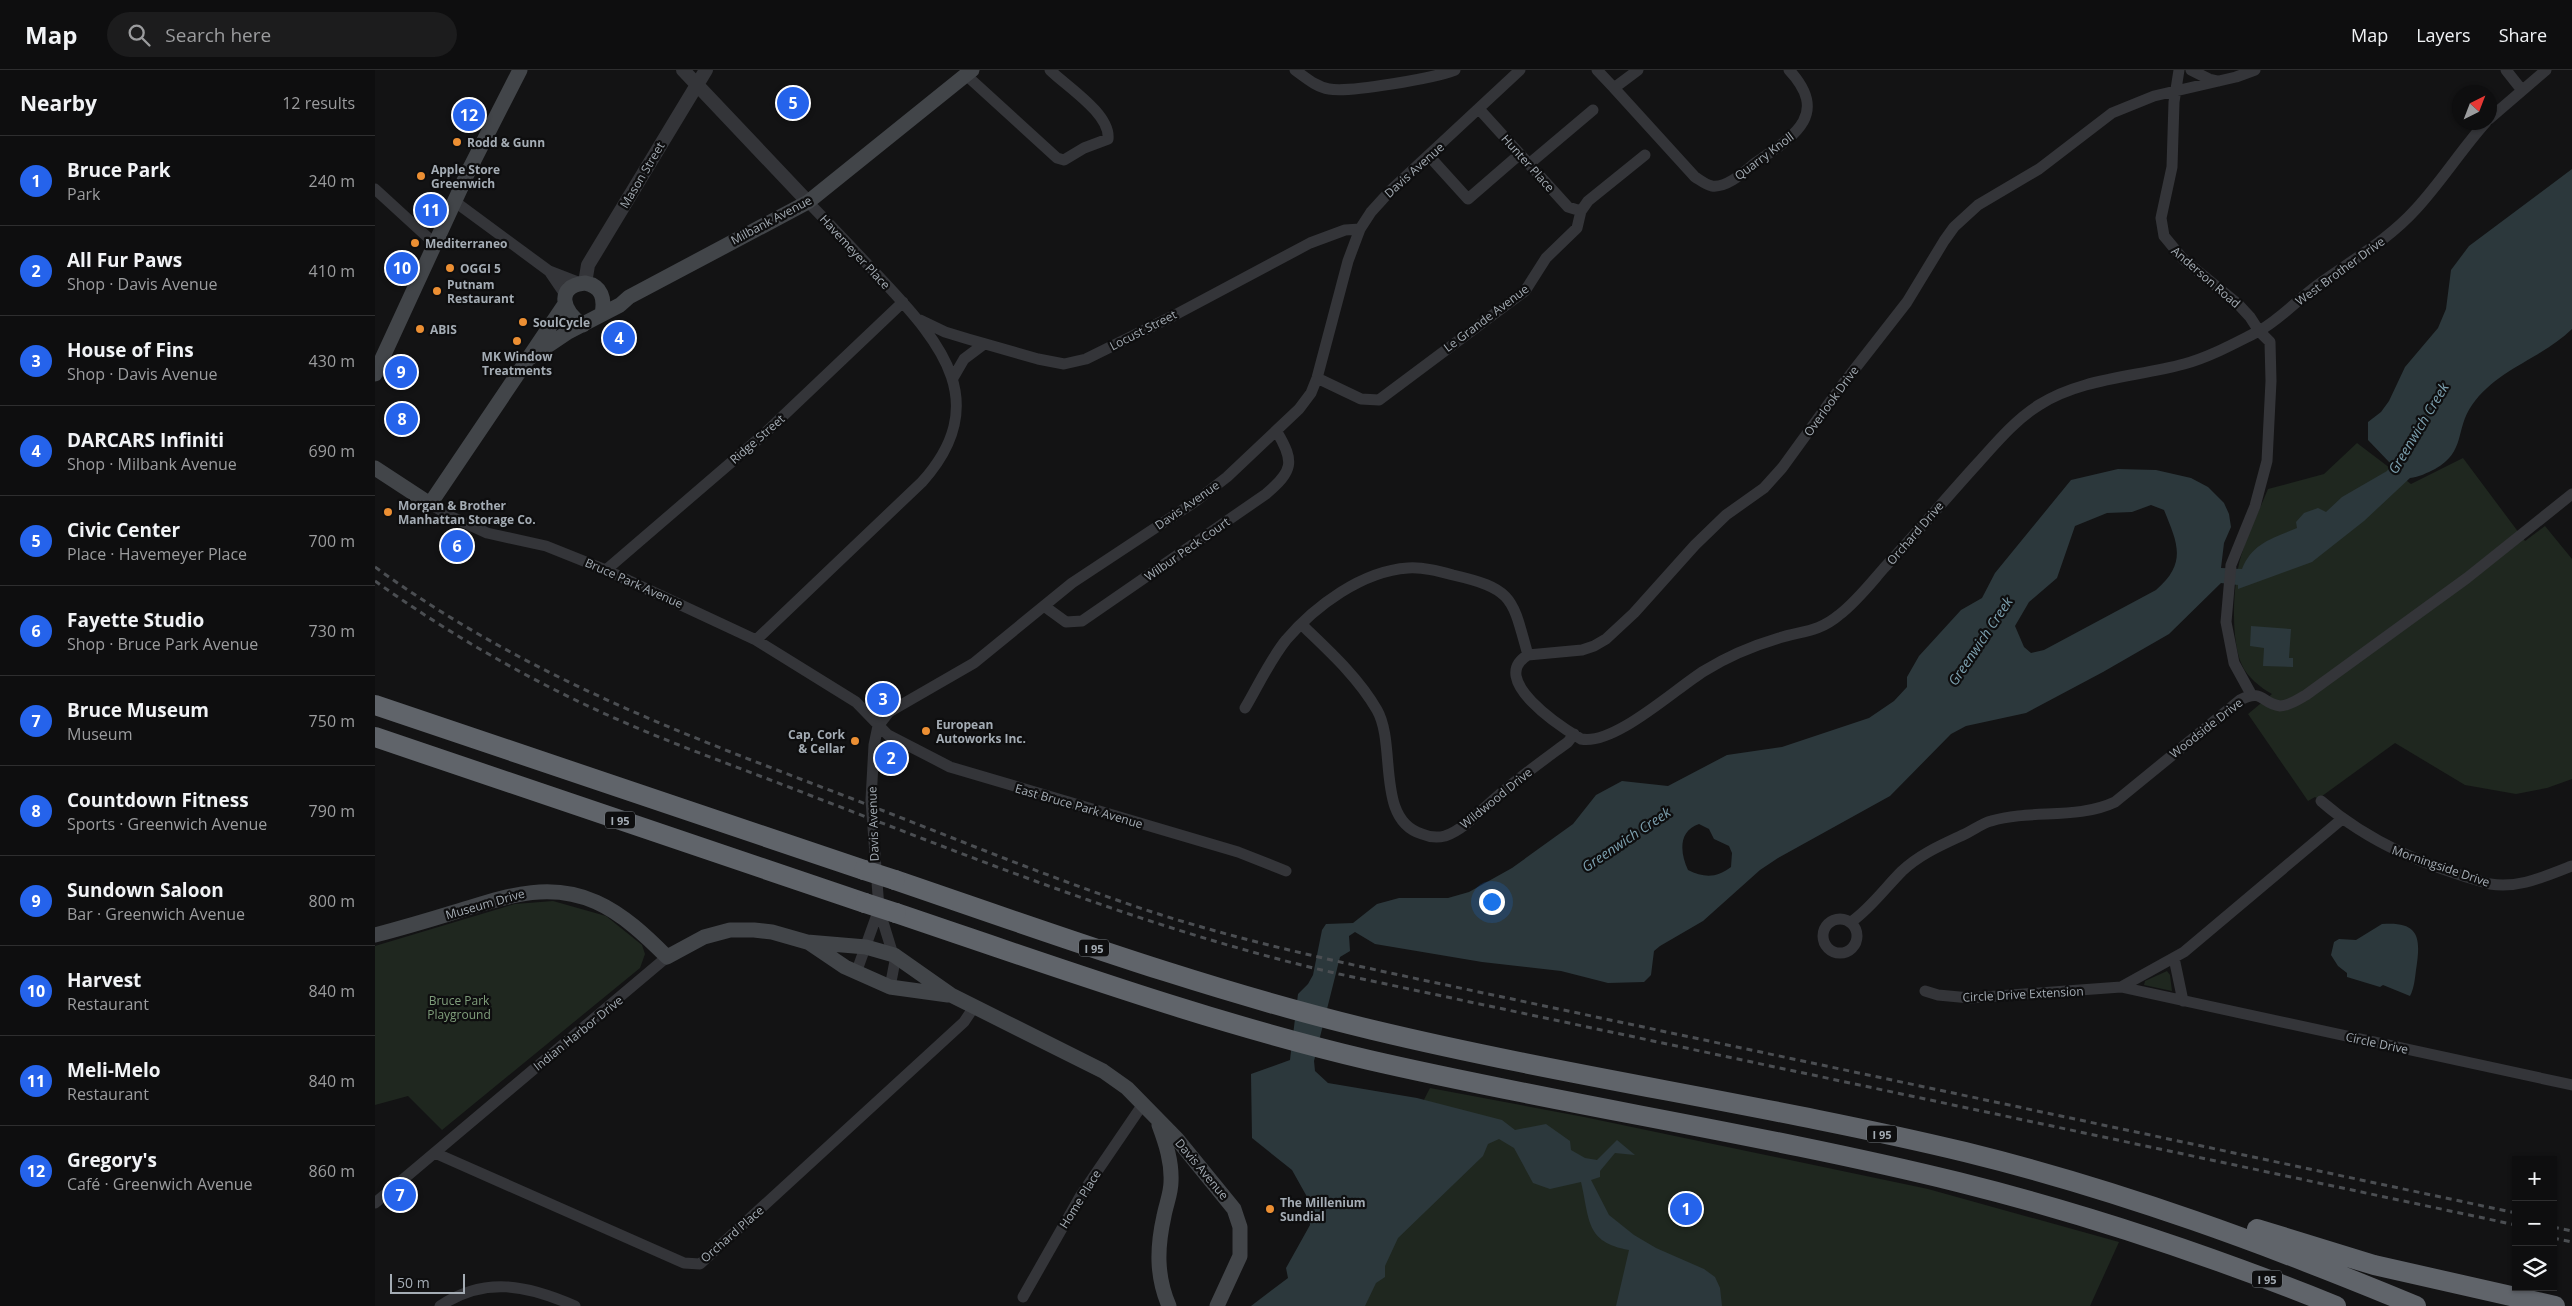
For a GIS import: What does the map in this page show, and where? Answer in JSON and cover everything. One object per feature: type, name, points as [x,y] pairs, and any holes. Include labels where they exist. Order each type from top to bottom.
[{"type":"highway","name":"I 95","points":[[375,705],[1183,978],[1332,1020],[1465,1050],[1932,1145],[2030,1169],[2145,1203],[2258,1242],[2416,1306]]},
{"type":"highway","name":"I 95","points":[[375,736],[1153,1000],[1287,1039],[1436,1074],[1945,1179],[2067,1211],[2198,1253],[2335,1306]]},
{"type":"highway","points":[[375,743],[460,766]]},
{"type":"highway","points":[[2145,1203],[2209,1215],[2374,1264],[2555,1306]]},
{"type":"highway","points":[[2198,1253],[2301,1306]]},
{"type":"main road","points":[[375,374],[454,201],[520,70]]},
{"type":"main road","name":"Milbank Avenue","points":[[602,314],[620,305],[629,297],[808,202],[969,72]]},
{"type":"main road","points":[[430,504],[528,359],[570,289],[582,283],[599,290],[629,297]]},
{"type":"main road","points":[[528,359],[602,314],[603,297],[599,290]]},
{"type":"main road","points":[[565,300],[573,319],[583,324]]},
{"type":"main road","name":"Bruce Park Avenue","points":[[375,468],[430,504]]},
{"type":"main road","name":"Museum Drive","points":[[375,935],[510,895],[551,891],[580,896],[609,908],[667,957]]},
{"type":"main road","name":"Indian Harbor Drive","points":[[667,957],[704,937],[730,930],[773,932],[807,942],[866,947]]},
{"type":"main road","name":"Indian Harbor Drive","points":[[807,942],[856,973]]},
{"type":"main road","name":"Davis Avenue","points":[[866,947],[894,955],[951,995],[1103,1071],[1127,1088],[1143,1104],[1158,1122],[1177,1139],[1234,1209],[1240,1226],[1240,1256],[1217,1306]]},
{"type":"main road","name":"Davis Avenue","points":[[856,973],[890,987],[951,995]]},
{"type":"main road","name":"Davis Avenue","points":[[1158,1122],[1171,1165],[1171,1184],[1161,1231],[1159,1261],[1162,1289],[1169,1306]]},
{"type":"street","name":"Havemeyer Place","points":[[683,70],[917,318],[939,348],[953,381],[956,410],[955,427],[951,441],[934,469],[755,640]]},
{"type":"street","name":"Mason Street","points":[[582,283],[588,265],[706,70]]},
{"type":"street","points":[[969,72],[1057,158],[1063,160],[1084,148],[1109,139],[1109,133],[1093,106],[1069,88],[1050,70]]},
{"type":"street","points":[[1295,70],[1318,86],[1341,90],[1455,70]]},
{"type":"street","name":"Davis Avenue","points":[[890,987],[895,966],[894,955],[880,908],[871,800],[874,744],[878,726],[889,712],[974,663],[1044,606],[1105,560],[1196,501],[1227,477],[1277,432],[1311,394],[1348,261],[1360,229],[1378,203],[1520,70]]},
{"type":"street","name":"Quarry Knoll","points":[[1597,70],[1695,177],[1712,186],[1722,185],[1776,149],[1796,133],[1802,124],[1808,105],[1807,95],[1789,70]]},
{"type":"street","points":[[1614,88],[1638,70]]},
{"type":"street","name":"Anderson Road","points":[[2179,70],[2171,149],[2172,167],[2161,218],[2164,236],[2183,259],[2250,317],[2259,332]]},
{"type":"street","points":[[2191,70],[2209,79],[2219,81]]},
{"type":"street","name":"Overlook Drive","points":[[1528,655],[1582,650],[1606,639],[1634,613],[1695,545],[1726,515],[1769,483],[1907,302],[1944,240],[1967,214],[1996,193],[2062,154],[2112,113],[2154,96],[2219,81],[2255,70]]},
{"type":"street","points":[[2506,70],[2521,89]]},
{"type":"street","points":[[2497,112],[2521,89],[2546,70]]},
{"type":"street","name":"Hunter Place","points":[[1479,109],[1568,208],[1581,211]]},
{"type":"street","points":[[1529,164],[1593,110]]},
{"type":"street","name":"West Brother Drive","points":[[2259,332],[2277,321],[2312,290],[2362,256],[2401,225],[2417,208],[2479,130]]},
{"type":"street","points":[[1429,156],[1468,199],[1520,154]]},
{"type":"street","name":"Le Grande Avenue","points":[[1317,378],[1361,399],[1379,400],[1525,291],[1546,258],[1577,228],[1581,211],[1588,201],[1645,156]]},
{"type":"street","points":[[375,189],[435,244]]},
{"type":"street","points":[[454,201],[549,271],[582,283]]},
{"type":"street","name":"Locust Street","points":[[917,318],[945,332],[1055,364],[1086,359],[1310,243],[1345,230],[1360,229]]},
{"type":"street","points":[[549,271],[565,300]]},
{"type":"street","name":"Ridge Street","points":[[606,570],[763,435],[903,302]]},
{"type":"street","points":[[2251,694],[2239,674],[2231,652],[2227,622],[2231,565],[2255,506],[2267,461],[2271,381],[2270,342],[2259,332]]},
{"type":"street","name":"Orchard Drive","points":[[1574,734],[1591,741],[1602,739],[1627,725],[1690,680],[1739,652],[1781,638],[1807,633],[1833,619],[1859,595],[1998,440],[2027,414],[2056,395],[2096,382],[2126,378],[2187,363],[2259,332]]},
{"type":"street","points":[[953,381],[964,358],[984,344]]},
{"type":"street","name":"Wilbur Peck Court","points":[[1044,606],[1066,622],[1082,621],[1266,494],[1282,481],[1290,463],[1287,450],[1277,432]]},
{"type":"street","name":"Woodside Drive","points":[[1851,922],[1862,914],[1876,897],[1919,856],[1989,821],[2014,815],[2101,808],[2115,802],[2198,732],[2240,700],[2251,694],[2259,695],[2280,706],[2290,704],[2306,695],[2467,578],[2572,494]]},
{"type":"street","name":"Bruce Park Avenue","points":[[430,504],[452,517],[487,533],[546,546],[606,570],[755,640],[856,702],[878,726]]},
{"type":"street","points":[[1245,708],[1286,640],[1327,601],[1366,580],[1390,570],[1409,568],[1431,569],[1485,584],[1506,596],[1516,610],[1528,655],[1516,665],[1517,682],[1521,691],[1574,734]]},
{"type":"street","name":"Wildwood Drive","points":[[1302,625],[1353,677],[1378,711],[1386,737],[1389,783],[1397,814],[1408,828],[1416,832],[1437,837],[1460,827],[1568,742],[1574,734]]},
{"type":"street","name":"East Bruce Park Avenue","points":[[878,726],[888,735],[920,753],[964,772],[1238,852],[1286,871]]},
{"type":"street","name":"Morningside Drive","points":[[2321,802],[2375,841],[2461,875],[2495,885],[2522,884],[2572,866]]},
{"type":"street","points":[[2121,987],[2174,958],[2257,892],[2342,819]]},
{"type":"street","name":"Davis Avenue","points":[[856,973],[880,908]]},
{"type":"street","name":"Indian Harbor Drive","points":[[375,1203],[484,1110],[634,988],[667,957]]},
{"type":"street","points":[[2174,958],[2183,1001]]},
{"type":"street","name":"Circle Drive Extension","points":[[1925,991],[1938,995],[1970,998],[2121,987]]},
{"type":"street","name":"Circle Drive","points":[[2121,987],[2572,1085]]},
{"type":"street","name":"Orchard Place","points":[[435,1153],[684,1263],[700,1264],[964,1022],[974,1007]]},
{"type":"street","name":"Home Place","points":[[1023,1297],[1081,1195],[1143,1104]]},
{"type":"street","points":[[439,1306],[461,1294],[497,1286],[530,1290],[575,1306]]},
{"type":"green space","points":[[2357,443],[2411,484],[2463,458],[2525,541],[2545,526],[2572,559],[2572,779],[2547,788],[2516,794],[2465,785],[2395,743],[2318,799],[2315,797],[2308,801],[2248,714],[2272,694],[2263,689],[2247,674],[2238,654],[2236,641],[2234,611],[2236,581],[2241,556],[2250,530],[2268,489],[2324,474]]},
{"type":"green space","name":"Bruce Park Playground","points":[[553,901],[606,916],[642,945],[645,954],[640,968],[442,1130],[408,1096],[375,1105],[375,946],[515,904]]},
{"type":"green space","points":[[2167,971],[2170,975],[2172,991],[2144,985],[2145,981]]},
{"type":"green space","points":[[1430,1088],[1584,1117],[1928,1189],[2119,1242],[2090,1306],[1318,1306]]},
{"type":"water","name":"Greenwich Creek","points":[[2572,169],[2572,329],[2547,348],[2506,373],[2482,393],[2467,414],[2456,448],[2445,462],[2435,469],[2410,478],[2364,521],[2312,562],[2238,589],[2238,585],[2221,583],[2169,634],[2103,672],[2026,713],[1966,726],[1951,734],[1890,796],[1778,858],[1760,870],[1703,921],[1660,946],[1654,951],[1651,975],[1644,982],[1608,983],[1561,971],[1482,962],[1375,944],[1355,932],[1349,936],[1350,951],[1340,957],[1314,1061],[1315,1071],[1328,1083],[1417,1098],[1502,1120],[1515,1130],[1546,1124],[1570,1141],[1571,1150],[1585,1158],[1597,1160],[1617,1140],[1635,1155],[1615,1153],[1600,1171],[1600,1177],[1591,1180],[1609,1215],[1634,1235],[1656,1248],[1704,1269],[1715,1277],[1720,1288],[1722,1306],[1616,1306],[1629,1250],[1604,1241],[1597,1235],[1589,1218],[1581,1182],[1550,1189],[1533,1183],[1514,1148],[1499,1139],[1488,1144],[1483,1156],[1398,1238],[1385,1266],[1385,1277],[1376,1283],[1365,1306],[1251,1306],[1288,1278],[1286,1268],[1310,1225],[1306,1195],[1292,1170],[1252,1138],[1251,1074],[1290,1060],[1298,994],[1308,984],[1313,975],[1322,930],[1326,924],[1353,923],[1377,904],[1399,898],[1448,898],[1469,892],[1512,868],[1573,824],[1596,795],[1622,781],[1668,786],[1727,755],[1782,747],[1869,718],[1894,701],[1907,687],[1907,677],[1919,656],[1961,610],[1982,598],[1995,573],[2071,480],[2118,469],[2156,470],[2191,478],[2208,487],[2224,503],[2229,514],[2231,527],[2224,543],[2221,568],[2242,569],[2246,560],[2257,547],[2264,542],[2297,528],[2296,522],[2304,513],[2318,508],[2326,512],[2342,497],[2387,471],[2391,464],[2368,440],[2368,422],[2381,412],[2389,401],[2405,367],[2438,328],[2446,309],[2451,270],[2469,246]],"holes":[[[2151,505],[2164,510],[2176,542],[2176,561],[2173,571],[2166,580],[2156,590],[2044,650],[2031,653],[2024,647],[2015,626],[2029,602],[2057,578],[2075,526],[2107,513],[2132,512]],[[1699,824],[1709,829],[1714,839],[1729,846],[1732,853],[1731,867],[1726,871],[1710,876],[1688,870],[1682,850],[1684,837],[1692,827]]]},
{"type":"water","points":[[2251,626],[2291,629],[2289,658],[2293,658],[2293,667],[2263,666],[2264,648],[2250,646]]},
{"type":"water","points":[[2382,924],[2404,925],[2415,934],[2418,959],[2410,996],[2383,985],[2380,987],[2347,977],[2347,973],[2338,966],[2331,955],[2334,942],[2339,939],[2356,940]]},
{"type":"railway","points":[[375,567],[432,606],[489,640],[606,700],[727,751],[997,856],[1143,909],[1214,931],[1395,974],[2512,1212]]},
{"type":"railway","points":[[375,581],[461,638],[520,672],[581,703],[637,728],[1010,872],[1140,918],[1206,938],[1339,974],[2512,1224]]},
{"type":"railway","points":[[2557,1228],[2572,1231]]},
{"type":"railway","points":[[2557,1239],[2572,1242]]},
{"type":"place","name":"Civic Center","points":[[793,103]]},
{"type":"place","name":"Gregory's","points":[[469,115]]},
{"type":"place","name":"Rodd & Gunn","points":[[457,142]]},
{"type":"place","name":"Apple Store Greenwich","points":[[421,176]]},
{"type":"place","name":"Meli-Melo","points":[[431,210]]},
{"type":"place","name":"Mediterraneo","points":[[415,243]]},
{"type":"place","name":"Harvest","points":[[402,268]]},
{"type":"place","name":"OGGI 5","points":[[450,268]]},
{"type":"place","name":"Putnam Restaurant","points":[[437,291]]},
{"type":"place","name":"SoulCycle","points":[[523,322]]},
{"type":"place","name":"ABIS","points":[[420,329]]},
{"type":"place","name":"DARCARS Infiniti","points":[[619,338]]},
{"type":"place","name":"MK Window Treatments","points":[[517,341]]},
{"type":"place","name":"Sundown Saloon","points":[[401,372]]},
{"type":"place","name":"Countdown Fitness","points":[[402,419]]},
{"type":"place","name":"Morgan & Brother Manhattan Storage Co.","points":[[388,512]]},
{"type":"place","name":"Fayette Studio","points":[[457,546]]},
{"type":"place","name":"House of Fins","points":[[883,699]]},
{"type":"place","name":"European Autoworks Inc.","points":[[926,731]]},
{"type":"place","name":"Cap, Cork & Cellar","points":[[855,741]]},
{"type":"place","name":"All Fur Paws","points":[[891,758]]},
{"type":"place","name":"Bruce Museum","points":[[400,1195]]},
{"type":"place","name":"The Millenium Sundial","points":[[1270,1209]]},
{"type":"place","name":"Bruce Park","points":[[1686,1209]]}]
